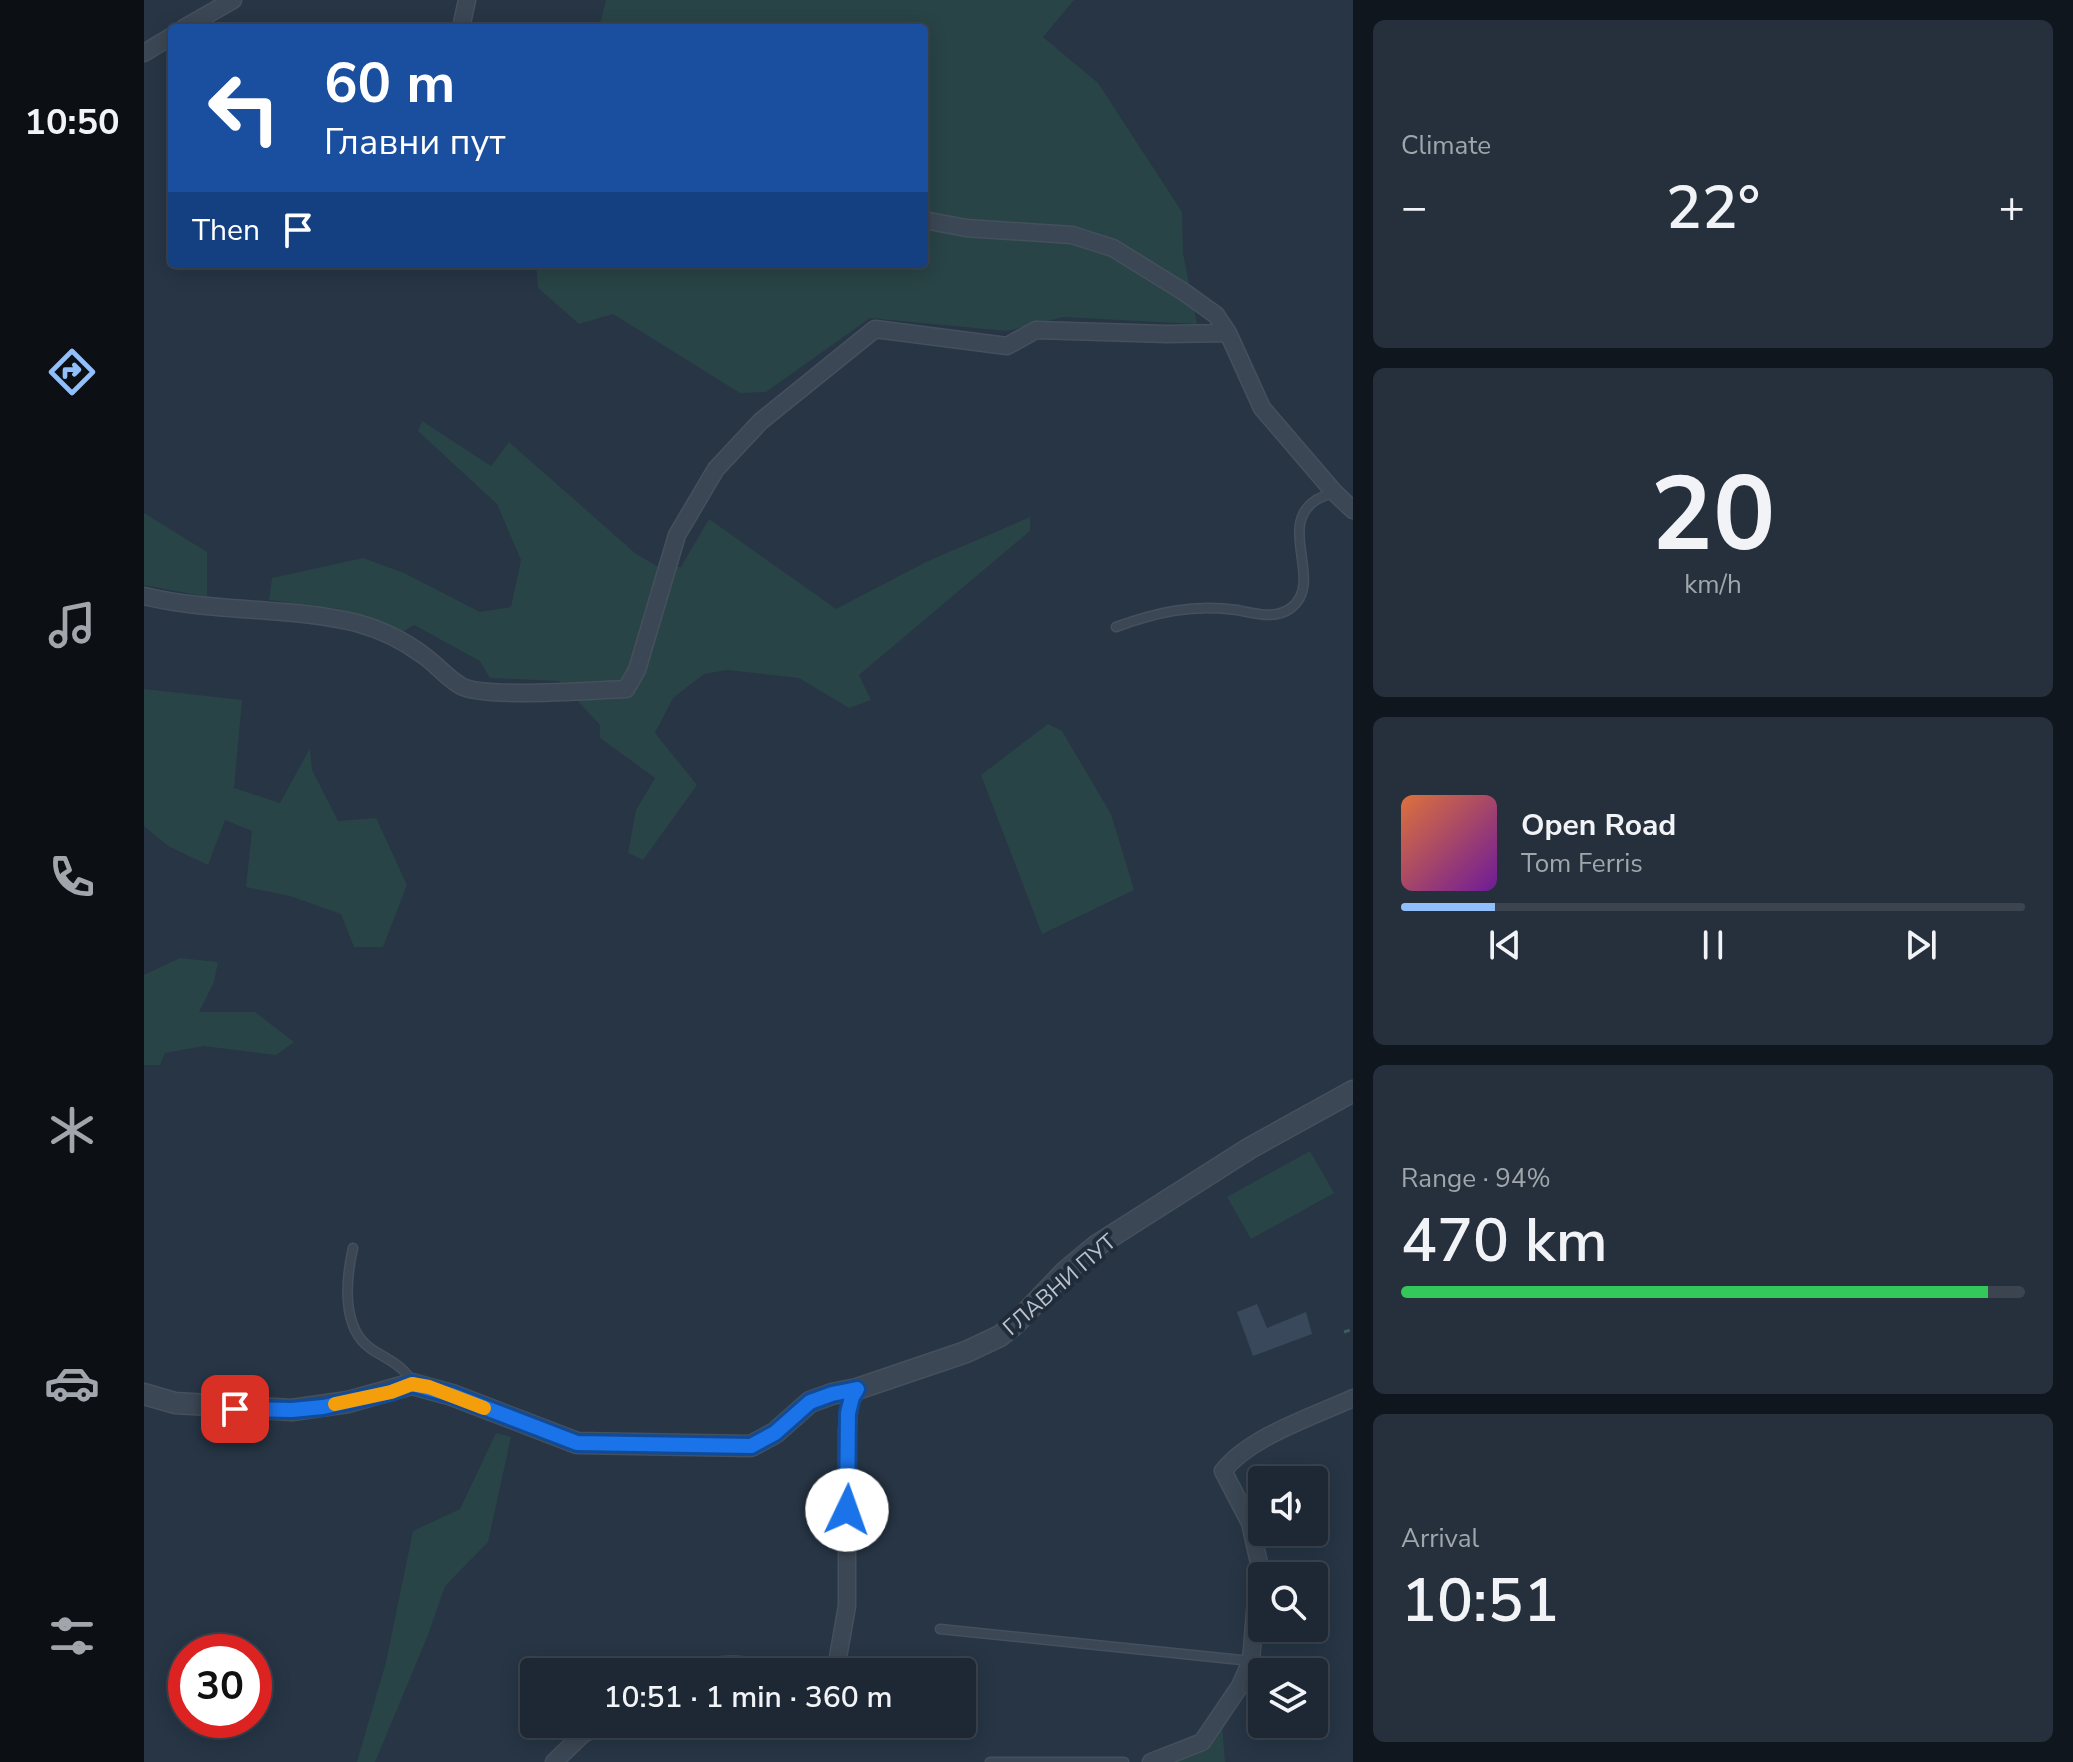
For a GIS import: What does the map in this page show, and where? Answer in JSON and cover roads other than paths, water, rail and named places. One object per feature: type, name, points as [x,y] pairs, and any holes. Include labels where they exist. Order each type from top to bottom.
[{"type":"street","points":[[191,24],[233,0]]},
{"type":"street","points":[[462,24],[467,0]]},
{"type":"street","points":[[144,53],[168,38]]},
{"type":"street","points":[[928,221],[966,228],[1072,235],[1113,248],[1184,292],[1216,315],[1228,333],[1262,408],[1353,510]]},
{"type":"street","points":[[144,596],[247,611],[319,616],[359,624],[421,653],[462,686],[487,692],[626,689],[637,670],[677,535],[716,469],[761,421],[875,329],[1007,346],[1036,330],[1228,333]]},
{"type":"street","name":"ГЛАВНИ ПУТ","points":[[412,1384],[441,1391],[577,1443],[751,1446],[775,1433],[810,1402],[966,1352],[1000,1336],[1096,1246],[1250,1148],[1353,1091]]},
{"type":"street","points":[[144,1394],[175,1403],[292,1410],[348,1402],[412,1384]]},
{"type":"street","points":[[838,1658],[847,1606],[847,1429],[850,1403],[857,1389]]},
{"type":"street","points":[[1251,1658],[1259,1563],[1250,1523],[1223,1471],[1235,1456],[1353,1398]]},
{"type":"street","points":[[1151,1762],[1202,1742],[1240,1686],[1248,1668]]},
{"type":"street","points":[[554,1762],[579,1738]]},
{"type":"lane","points":[[1116,627],[1152,614],[1178,609],[1225,608],[1263,615],[1289,609],[1298,600],[1304,582],[1299,546],[1303,517],[1316,500],[1334,492]]},
{"type":"lane","points":[[353,1248],[348,1281],[353,1324],[362,1341],[405,1372],[412,1384]]},
{"type":"lane","points":[[940,1629],[1248,1661]]},
{"type":"lane","points":[[990,1762],[1124,1762]]}]
